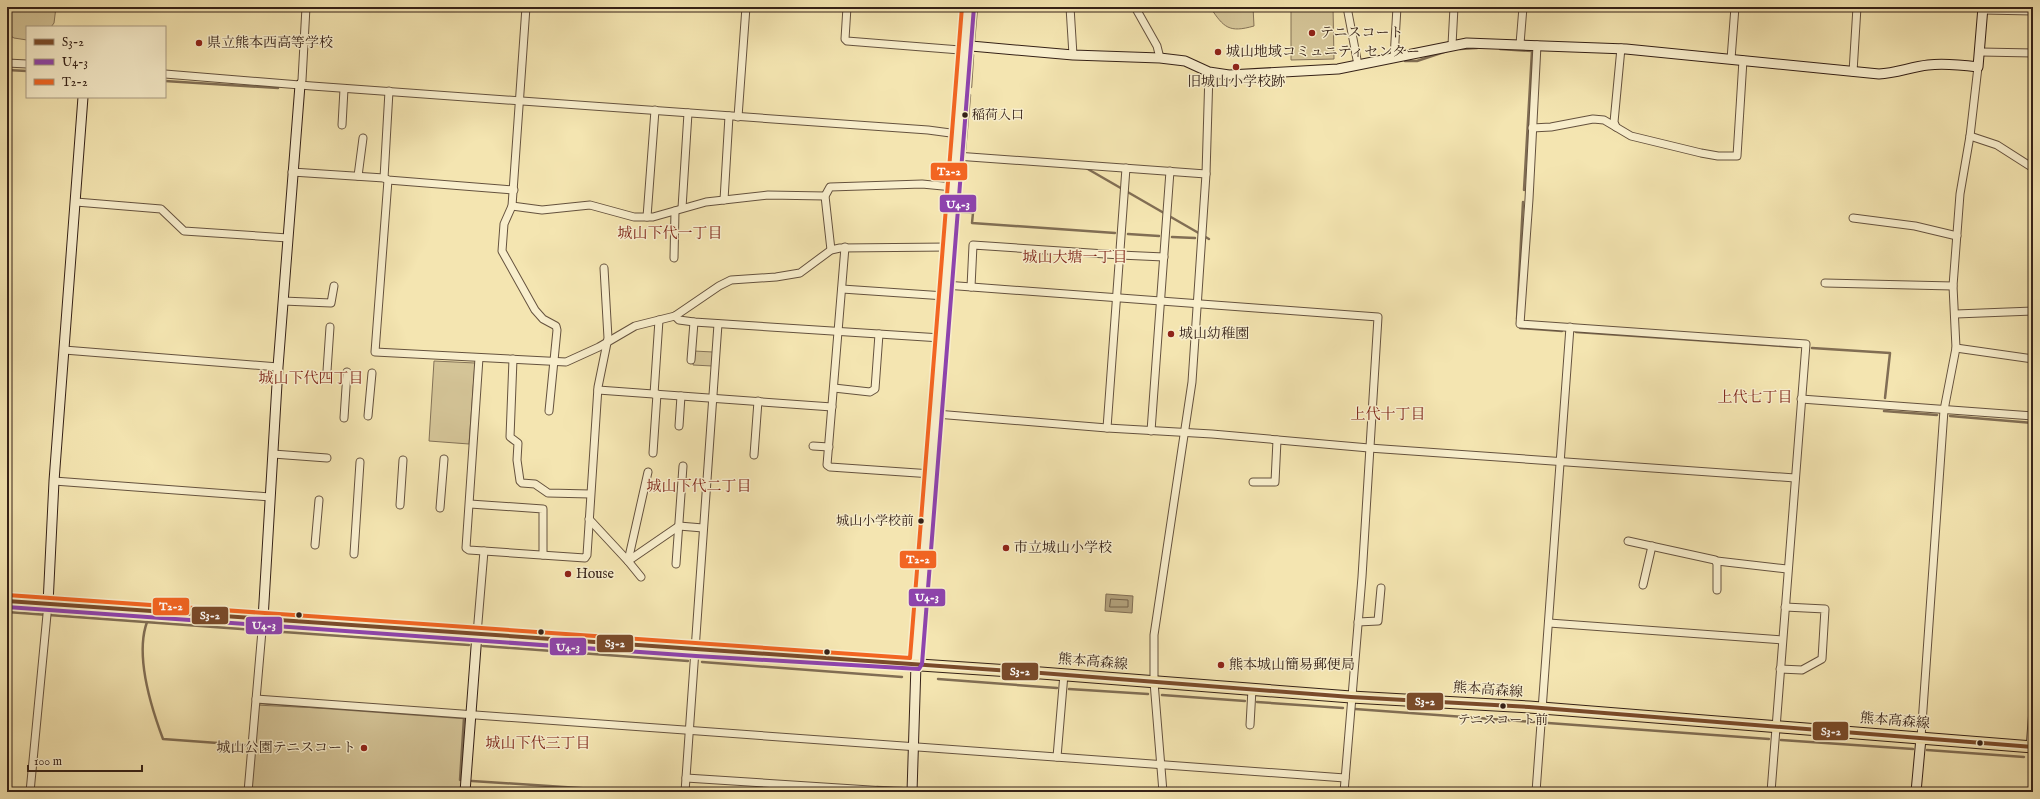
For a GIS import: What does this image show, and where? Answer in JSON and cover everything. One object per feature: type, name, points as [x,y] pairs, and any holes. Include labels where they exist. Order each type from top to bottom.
[{"type":"main road","name":"熊本高森線","points":[[7,601],[696,650],[1064,674],[1351,697],[1542,708],[2032,747]]},
{"type":"street","points":[[248,792],[263,619],[278,367],[292,172],[300,86],[302,80],[306,7]]},
{"type":"street","points":[[526,7],[514,190],[512,206],[506,216],[504,224],[502,251],[535,310],[543,319],[556,326],[549,411]]},
{"type":"street","points":[[738,117],[746,7]]},
{"type":"street","points":[[847,7],[845,39],[847,41],[893,46],[960,50],[971,46],[1073,55],[1160,58],[1185,61],[1209,72],[1229,75],[1338,70],[1467,43],[1621,48],[1879,74],[1896,73],[1928,65],[1948,64],[1978,67]]},
{"type":"street","points":[[912,792],[915,748],[916,664],[968,7]]},
{"type":"street","points":[[1070,7],[1073,55]]},
{"type":"street","points":[[1135,7],[1157,46],[1160,58]]},
{"type":"street","points":[[1347,7],[1358,65]]},
{"type":"street","points":[[1394,58],[1397,7]]},
{"type":"street","points":[[1452,45],[1454,7]]},
{"type":"street","points":[[1520,44],[1523,7]]},
{"type":"street","points":[[1730,59],[1736,7]]},
{"type":"street","points":[[1854,72],[1857,7]]},
{"type":"street","points":[[1916,792],[1944,410],[1956,348],[1956,314],[1953,286],[1960,194],[1970,136],[1980,52],[1983,8],[2033,11]]},
{"type":"street","points":[[1537,45],[1520,324],[1806,344],[1787,569],[1771,792]]},
{"type":"street","points":[[1616,127],[1614,122],[1621,48]]},
{"type":"street","points":[[1980,52],[2033,53]]},
{"type":"street","points":[[1532,128],[1551,127],[1593,119],[1604,120],[1631,136],[1701,153],[1718,156],[1737,156],[1743,60]]},
{"type":"street","points":[[7,63],[26,64]]},
{"type":"street","points":[[1163,792],[1154,682],[1154,635],[1192,382],[1206,174],[1209,72]]},
{"type":"street","points":[[166,74],[300,86],[655,110],[928,130],[958,134]]},
{"type":"street","points":[[342,125],[344,88]]},
{"type":"street","points":[[389,91],[386,179],[375,352],[479,358],[571,361],[635,326],[675,316],[719,286],[731,280],[776,277],[800,273],[831,250],[845,248],[949,247]]},
{"type":"street","points":[[30,792],[48,604],[54,481],[83,98]]},
{"type":"street","points":[[647,217],[655,110]]},
{"type":"street","points":[[674,258],[688,113]]},
{"type":"street","points":[[724,200],[729,116]]},
{"type":"street","points":[[1970,136],[1997,145],[2033,168]]},
{"type":"street","points":[[358,176],[363,138]]},
{"type":"street","points":[[956,156],[1206,174]]},
{"type":"street","points":[[1107,428],[1126,168]]},
{"type":"street","points":[[1151,431],[1170,171]]},
{"type":"street","points":[[292,172],[358,176],[514,190]]},
{"type":"street","points":[[831,250],[825,196],[830,187],[922,184],[953,187]]},
{"type":"street","points":[[512,206],[542,210],[590,205],[634,217],[653,217],[697,203],[768,195],[825,196]]},
{"type":"street","points":[[76,202],[161,209],[184,231],[288,238]]},
{"type":"street","points":[[1852,218],[1915,226],[1957,236]]},
{"type":"street","points":[[971,287],[973,245],[1120,256],[1164,256]]},
{"type":"street","points":[[845,248],[827,465],[830,467],[932,474]]},
{"type":"street","points":[[479,358],[466,548],[469,550],[585,558],[587,555],[590,494],[600,369],[607,342],[604,268]]},
{"type":"street","points":[[1825,283],[1953,286]]},
{"type":"street","points":[[945,285],[1378,317],[1358,622],[1344,792]]},
{"type":"street","points":[[283,300],[331,303],[334,286]]},
{"type":"street","points":[[842,289],[945,296]]},
{"type":"street","points":[[1956,314],[2033,311]]},
{"type":"street","points":[[675,316],[679,320],[718,324],[941,338]]},
{"type":"street","points":[[653,453],[659,320]]},
{"type":"street","points":[[692,360],[694,322]]},
{"type":"street","points":[[685,792],[718,324]]},
{"type":"street","points":[[327,371],[330,327]]},
{"type":"street","points":[[1536,792],[1570,327]]},
{"type":"street","points":[[834,388],[870,392],[875,389],[879,334]]},
{"type":"street","points":[[1956,348],[2033,359]]},
{"type":"street","points":[[64,350],[278,367]]},
{"type":"street","points":[[513,359],[510,437],[518,443],[517,460],[520,481],[522,483],[535,484],[548,493],[590,494]]},
{"type":"street","points":[[344,418],[346,372]]},
{"type":"street","points":[[368,416],[372,373]]},
{"type":"street","points":[[598,390],[832,407]]},
{"type":"street","points":[[679,426],[681,396]]},
{"type":"street","points":[[1801,399],[2033,416]]},
{"type":"street","points":[[754,456],[758,401]]},
{"type":"street","points":[[936,414],[1107,428],[1184,432],[1369,448],[1795,478]]},
{"type":"street","points":[[1253,482],[1275,482],[1277,440]]},
{"type":"street","points":[[813,446],[829,447]]},
{"type":"street","points":[[273,454],[327,458]]},
{"type":"street","points":[[440,508],[444,459]]},
{"type":"street","points":[[400,505],[403,460]]},
{"type":"street","points":[[354,554],[360,462]]},
{"type":"street","points":[[676,564],[683,466]]},
{"type":"street","points":[[628,561],[648,472]]},
{"type":"street","points":[[54,481],[270,497]]},
{"type":"street","points":[[315,545],[318,500]]},
{"type":"street","points":[[470,504],[543,509],[543,555]]},
{"type":"street","points":[[589,519],[641,577]]},
{"type":"street","points":[[628,561],[679,526],[703,528]]},
{"type":"street","points":[[1628,541],[1680,551],[1717,561],[1787,569]]},
{"type":"street","points":[[1643,585],[1652,546]]},
{"type":"street","points":[[465,792],[484,551]]},
{"type":"street","points":[[1717,561],[1717,590]]},
{"type":"street","points":[[1358,622],[1378,622],[1381,588]]},
{"type":"street","points":[[1780,669],[1802,670],[1822,659],[1825,609],[1785,607]]},
{"type":"street","points":[[1549,624],[1782,640]]},
{"type":"street","points":[[1057,757],[1064,674]]},
{"type":"street","points":[[1250,725],[1252,689]]},
{"type":"street","points":[[256,699],[470,715],[690,729],[915,748],[1344,778]]},
{"type":"street","points":[[2032,747],[2033,710]]},
{"type":"street","points":[[686,778],[837,790],[901,792]]},
{"type":"shaded area","points":[[7,7],[56,7],[54,23],[52,26],[26,26],[26,40],[14,38],[7,34]]},
{"type":"shaded area","points":[[1210,7],[1253,7],[1254,26],[1239,29],[1228,27],[1219,20]]},
{"type":"shaded area","name":"テニスコート","points":[[1291,7],[1333,7],[1334,59],[1291,60]]},
{"type":"shaded area","points":[[694,351],[713,352],[712,366],[693,365]]},
{"type":"shaded area","points":[[434,361],[475,363],[469,444],[429,441]]},
{"type":"shaded area","points":[[255,705],[470,715],[465,792],[249,792]]},
{"type":"water","points":[[1106,594],[1133,596],[1132,613],[1105,611]]},
{"type":"waterway","points":[[974,41],[977,7]]},
{"type":"waterway","points":[[1460,49],[1477,48]]},
{"type":"waterway","points":[[1500,49],[1532,51],[1524,190]]},
{"type":"waterway","points":[[1405,61],[1417,61],[1447,51]]},
{"type":"waterway","points":[[971,87],[973,55]]},
{"type":"waterway","points":[[7,70],[26,71]]},
{"type":"waterway","points":[[166,81],[278,88]]},
{"type":"waterway","points":[[965,150],[970,95]]},
{"type":"waterway","points":[[964,162],[963,179],[960,182],[960,212],[973,213],[972,223],[1115,233]]},
{"type":"waterway","points":[[1086,168],[1209,239]]},
{"type":"waterway","points":[[1517,319],[1523,202]]},
{"type":"waterway","points":[[1128,234],[1159,236]]},
{"type":"waterway","points":[[1172,237],[1195,238]]},
{"type":"waterway","points":[[1520,328],[1562,331]]},
{"type":"waterway","points":[[1576,332],[1798,347]]},
{"type":"waterway","points":[[1812,348],[1890,353],[1885,398]]},
{"type":"waterway","points":[[1884,411],[1937,415]]},
{"type":"waterway","points":[[1950,416],[2033,423]]},
{"type":"waterway","points":[[7,612],[255,630]]},
{"type":"waterway","points":[[147,622],[143,650],[146,681],[163,739],[245,745]]},
{"type":"waterway","points":[[269,631],[469,645]]},
{"type":"waterway","points":[[483,646],[688,661]]},
{"type":"waterway","points":[[702,662],[902,677]]},
{"type":"waterway","points":[[938,679],[1057,688]]},
{"type":"waterway","points":[[1069,689],[1148,694]]},
{"type":"waterway","points":[[1162,695],[1245,701]]},
{"type":"waterway","points":[[1257,702],[1343,708]]},
{"type":"waterway","points":[[259,705],[259,703],[464,718],[460,780]]},
{"type":"waterway","points":[[1355,709],[1534,722]]},
{"type":"waterway","points":[[1548,723],[1769,739]]},
{"type":"waterway","points":[[1781,740],[1913,749]]},
{"type":"waterway","points":[[1927,750],[2024,757]]},
{"type":"waterway","points":[[472,781],[639,792]]},
{"type":"waterway","points":[[877,787],[902,788]]},
{"type":"waterway","points":[[916,789],[943,792]]},
{"type":"transit line","name":"T2-2","points":[[7,595],[910,658],[962,7]]},
{"type":"transit line","name":"U4-3","points":[[7,607],[696,656],[919,669],[922,664],[974,7]]},
{"type":"transit line","name":"S3-2","points":[[7,601],[1041,673],[1351,697],[1529,707],[2033,747]]},
{"type":"place","name":"テニスコート","points":[[1312,33]]},
{"type":"place","name":"県立熊本西高等学校","points":[[199,43]]},
{"type":"place","name":"城山地域コミュニティセンター","points":[[1218,52]]},
{"type":"place","name":"旧城山小学校跡","points":[[1236,67]]},
{"type":"place","name":"稲荷入口","points":[[965,115]]},
{"type":"place","name":"城山幼稚園","points":[[1171,334]]},
{"type":"place","name":"城山小学校前","points":[[921,521]]},
{"type":"place","name":"市立城山小学校","points":[[1006,548]]},
{"type":"place","name":"House","points":[[568,574]]},
{"type":"place","name":"熊本城山簡易郵便局","points":[[1221,665]]},
{"type":"place","name":"テニスコート前","points":[[1503,706]]},
{"type":"place","name":"城山公園テニスコート","points":[[364,748]]},
{"type":"district","name":"城山下代一丁目","points":[[670,233]]},
{"type":"district","name":"城山大塘一丁目","points":[[1075,257]]},
{"type":"district","name":"城山下代四丁目","points":[[311,378]]},
{"type":"district","name":"上代七丁目","points":[[1755,397]]},
{"type":"district","name":"上代十丁目","points":[[1388,414]]},
{"type":"district","name":"城山下代二丁目","points":[[699,486]]},
{"type":"district","name":"城山下代三丁目","points":[[538,743]]}]
